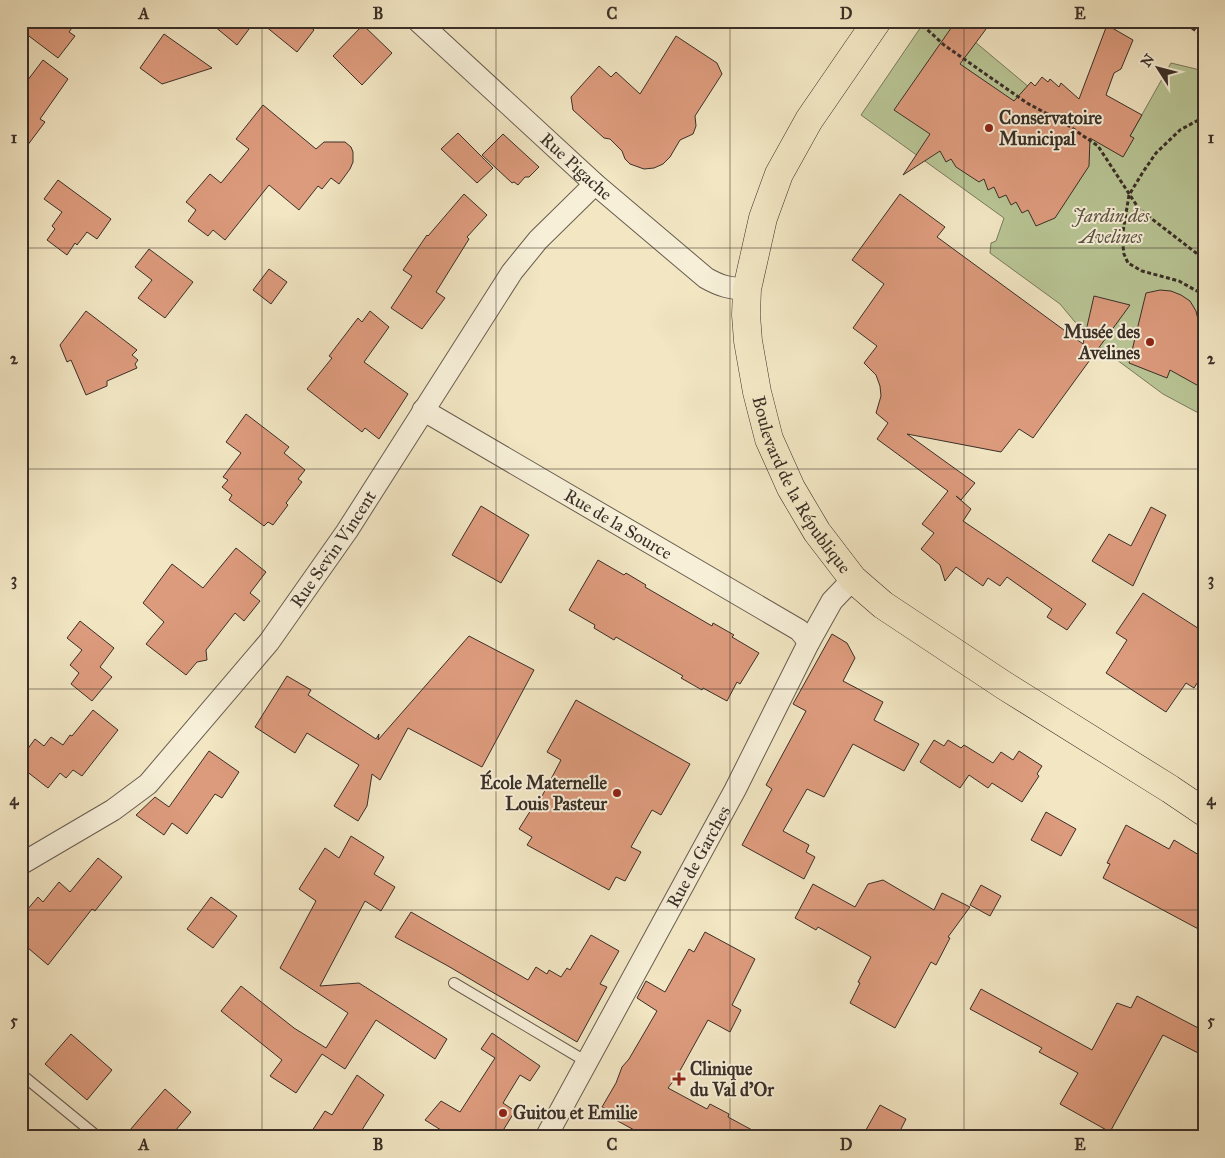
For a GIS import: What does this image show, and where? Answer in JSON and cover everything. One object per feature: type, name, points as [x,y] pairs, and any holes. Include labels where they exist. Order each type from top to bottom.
[{"type":"main road","name":"Boulevard de la République","points":[[877,21],[809,120],[779,174],[762,218],[747,289],[748,341],[757,392],[769,439],[791,488],[817,532],[853,579],[883,605],[1005,686],[1198,807]]},
{"type":"street","name":"Rue Pigache","points":[[418,21],[595,184],[706,278],[720,286],[747,289]]},
{"type":"street","name":"Rue Sevin Vincent","points":[[21,864],[113,810],[148,784],[269,642],[347,531],[512,272],[538,240],[595,184]]},
{"type":"street","name":"Rue de la Source","points":[[423,410],[799,630],[809,642]]},
{"type":"street","name":"Rue de Garches","points":[[546,1137],[735,790],[809,642],[832,601],[853,579]]},
{"type":"lane","points":[[454,984],[587,1062]]},
{"type":"lane","points":[[21,1074],[98,1137]]},
{"type":"path","points":[[918,21],[944,45],[1027,103],[1066,124],[1098,146],[1139,209],[1204,259]]},
{"type":"path","points":[[1181,21],[1204,36]]},
{"type":"path","points":[[1204,117],[1180,130],[1147,166],[1129,195],[1122,238],[1124,254],[1128,263],[1142,271],[1179,281],[1204,294]]},
{"type":"green space","name":"Jardin des Avelines","points":[[925,21],[950,21],[1066,118],[1130,136],[1171,63],[1196,69],[1204,74],[1204,416],[1163,394],[1090,340],[1060,304],[990,253],[991,243],[996,241],[1004,218],[861,115]]},
{"type":"building","points":[[21,21],[77,21],[69,32],[75,36],[58,58],[21,30]]},
{"type":"building","points":[[208,21],[255,21],[237,45]]},
{"type":"building","points":[[259,21],[304,21],[314,30],[297,52]]},
{"type":"building","points":[[956,21],[992,21],[960,64],[1014,101],[1031,82],[1035,86],[1042,77],[1048,82],[1050,79],[1059,87],[1061,83],[1079,99],[1107,25],[1133,40],[1121,69],[1114,73],[1106,95],[1142,115],[1130,136],[1134,138],[1123,157],[1090,138],[1089,166],[1055,218],[1036,226],[1028,210],[1022,213],[1016,202],[1011,205],[1006,195],[999,198],[994,187],[988,190],[984,179],[979,182],[956,167],[951,159],[946,162],[940,151],[903,175],[930,134],[894,110]]},
{"type":"building","points":[[363,25],[392,53],[362,85],[333,56]]},
{"type":"building","points":[[164,34],[212,68],[162,84],[140,68]]},
{"type":"building","points":[[676,36],[717,63],[722,74],[695,116],[696,126],[693,134],[680,140],[670,157],[663,164],[654,168],[644,169],[630,164],[625,159],[622,151],[610,139],[604,138],[573,110],[571,97],[599,66],[611,77],[616,72],[640,94]]},
{"type":"building","points":[[43,60],[68,79],[40,119],[45,122],[21,154],[21,89]]},
{"type":"building","points":[[263,105],[316,149],[324,142],[345,142],[351,147],[353,152],[353,162],[339,184],[331,178],[322,189],[318,186],[299,210],[269,185],[225,240],[213,230],[208,236],[188,221],[196,210],[186,202],[210,174],[221,183],[249,149],[236,139]]},
{"type":"building","points":[[458,133],[493,168],[477,183],[441,149]]},
{"type":"building","points":[[503,134],[539,167],[529,177],[525,177],[518,185],[514,182],[512,183],[482,155]]},
{"type":"building","points":[[58,180],[111,219],[97,239],[87,232],[77,245],[75,243],[67,255],[47,240],[55,229],[52,226],[62,212],[44,199]]},
{"type":"building","points":[[464,194],[487,215],[467,237],[469,239],[436,292],[445,298],[422,329],[391,308],[412,276],[403,270],[427,235]]},
{"type":"building","points":[[900,194],[945,227],[937,237],[1083,344],[1094,296],[1130,305],[1033,438],[1019,429],[1001,452],[907,434],[975,483],[961,500],[956,496],[971,509],[963,521],[1086,604],[1067,630],[1047,617],[1052,609],[1007,577],[1000,586],[988,578],[983,586],[956,567],[945,581],[940,565],[921,549],[934,533],[922,524],[948,491],[877,439],[888,423],[876,413],[881,396],[880,386],[876,375],[864,363],[877,346],[853,328],[884,284],[852,260]]},
{"type":"building","points":[[149,249],[193,282],[165,318],[138,298],[152,280],[135,267]]},
{"type":"building","points":[[269,269],[287,282],[271,304],[253,290]]},
{"type":"building","name":"Musée des Avelines","points":[[1160,290],[1171,291],[1181,295],[1190,301],[1196,311],[1200,328],[1204,330],[1204,389],[1170,370],[1167,378],[1129,363],[1146,293]]},
{"type":"building","points":[[86,311],[137,350],[132,355],[138,360],[135,364],[137,368],[107,381],[107,386],[86,395],[71,360],[67,362],[60,345]]},
{"type":"building","points":[[370,311],[389,327],[364,362],[408,394],[379,439],[365,428],[362,432],[307,389],[332,358],[329,356],[358,318],[362,322]]},
{"type":"building","points":[[246,414],[289,447],[284,453],[305,470],[298,479],[302,482],[286,503],[288,505],[273,525],[268,522],[264,526],[229,500],[232,495],[222,487],[228,480],[223,477],[241,453],[226,442]]},
{"type":"building","points":[[481,506],[529,535],[501,583],[452,555]]},
{"type":"building","points":[[1151,507],[1166,515],[1133,586],[1092,561],[1109,534],[1131,546]]},
{"type":"building","points":[[236,548],[266,572],[250,593],[260,601],[244,621],[235,613],[206,650],[207,660],[197,662],[186,675],[146,644],[164,622],[143,603],[172,564],[203,588]]},
{"type":"building","points":[[598,560],[624,575],[626,573],[646,585],[645,587],[712,626],[713,623],[734,635],[732,637],[759,653],[740,684],[737,682],[727,701],[681,678],[683,676],[616,637],[614,640],[594,628],[595,625],[569,610]]},
{"type":"building","points":[[1143,593],[1204,632],[1204,672],[1194,688],[1186,683],[1166,712],[1106,673],[1127,640],[1116,633]]},
{"type":"building","points":[[80,621],[114,648],[100,667],[112,677],[92,701],[71,684],[79,673],[70,665],[82,650],[67,638]]},
{"type":"building","points":[[832,634],[847,643],[855,658],[843,681],[883,702],[874,720],[919,744],[904,771],[853,744],[824,797],[807,789],[783,831],[809,845],[806,852],[815,857],[804,879],[742,845],[772,789],[766,785],[806,711],[793,704]]},
{"type":"building","points":[[469,636],[534,670],[482,767],[408,728],[380,780],[372,774],[367,806],[358,821],[334,806],[359,765],[307,733],[295,753],[255,727],[287,676],[311,690],[308,695],[376,739],[379,734],[378,740]]},
{"type":"building","name":"École Maternelle Louis Pasteur","points":[[576,700],[690,764],[661,815],[652,810],[631,847],[641,852],[625,881],[616,877],[609,890],[527,845],[532,837],[519,829],[539,797],[541,798],[561,760],[547,752]]},
{"type":"building","points":[[93,710],[118,730],[82,776],[73,770],[66,778],[60,773],[48,788],[21,767],[21,758],[35,739],[44,746],[51,737],[63,745]]},
{"type":"building","points":[[934,740],[944,746],[948,740],[961,748],[964,745],[993,763],[1001,752],[1013,760],[1019,751],[1042,766],[1037,774],[1039,776],[1022,802],[992,783],[988,788],[969,775],[960,788],[920,762]]},
{"type":"building","points":[[209,751],[239,772],[222,798],[215,794],[187,834],[172,823],[164,835],[136,815],[155,797],[169,807]]},
{"type":"building","points":[[1046,812],[1076,829],[1061,856],[1031,840]]},
{"type":"building","points":[[1126,825],[1169,849],[1174,840],[1204,858],[1204,932],[1103,878],[1110,864],[1107,863]]},
{"type":"building","points":[[351,836],[384,857],[374,874],[395,887],[381,911],[365,901],[320,986],[359,983],[447,1039],[435,1059],[376,1020],[345,1069],[322,1054],[296,1093],[270,1076],[282,1060],[221,1011],[241,986],[294,1028],[326,1048],[348,1013],[280,968],[316,901],[299,889],[325,848],[339,858]]},
{"type":"building","points":[[98,858],[122,877],[95,911],[92,909],[48,965],[21,942],[21,917],[38,897],[43,902],[59,882],[70,892]]},
{"type":"building","points":[[883,880],[934,910],[942,893],[970,907],[948,937],[950,938],[936,965],[931,962],[895,1028],[850,1003],[871,957],[818,927],[816,930],[795,918],[813,884],[855,907],[868,884]]},
{"type":"building","points":[[981,885],[1001,896],[990,916],[970,905]]},
{"type":"building","points":[[211,897],[237,916],[213,948],[187,929]]},
{"type":"building","points":[[411,912],[528,980],[536,967],[547,974],[549,970],[561,977],[567,968],[570,970],[591,935],[619,951],[600,984],[607,987],[577,1042],[395,937]]},
{"type":"building","points":[[705,932],[755,959],[732,1005],[741,1010],[730,1032],[708,1020],[677,1076],[668,1088],[707,1109],[710,1104],[729,1114],[728,1117],[765,1137],[647,1137],[614,1119],[606,1113],[608,1110],[602,1107],[616,1083],[622,1067],[629,1059],[657,1011],[637,998],[646,981],[665,992],[689,949],[694,952]]},
{"type":"building","points":[[981,989],[1092,1050],[1117,1003],[1131,1008],[1137,996],[1204,1031],[1204,1056],[1163,1035],[1110,1132],[1060,1104],[1078,1073],[1039,1052],[1042,1048],[970,1009]]},
{"type":"building","points":[[492,1033],[540,1066],[530,1081],[520,1075],[503,1103],[515,1111],[499,1137],[452,1137],[425,1120],[441,1101],[460,1112],[495,1058],[481,1049]]},
{"type":"building","points":[[71,1034],[112,1070],[87,1100],[45,1064]]},
{"type":"building","points":[[357,1075],[384,1095],[360,1133],[366,1137],[308,1137],[325,1111],[332,1115]]},
{"type":"building","points":[[165,1089],[191,1112],[170,1137],[124,1137]]},
{"type":"building","points":[[880,1105],[906,1119],[897,1137],[862,1137]]},
{"type":"place","name":"Conservatoire Municipal","points":[[989,128]]},
{"type":"place","name":"Musée des Avelines","points":[[1150,342]]},
{"type":"place","name":"École Maternelle Louis Pasteur","points":[[617,793]]},
{"type":"place","name":"Clinique du Val d'Or","points":[[679,1079]]},
{"type":"place","name":"Guitou et Emilie","points":[[503,1113]]}]
